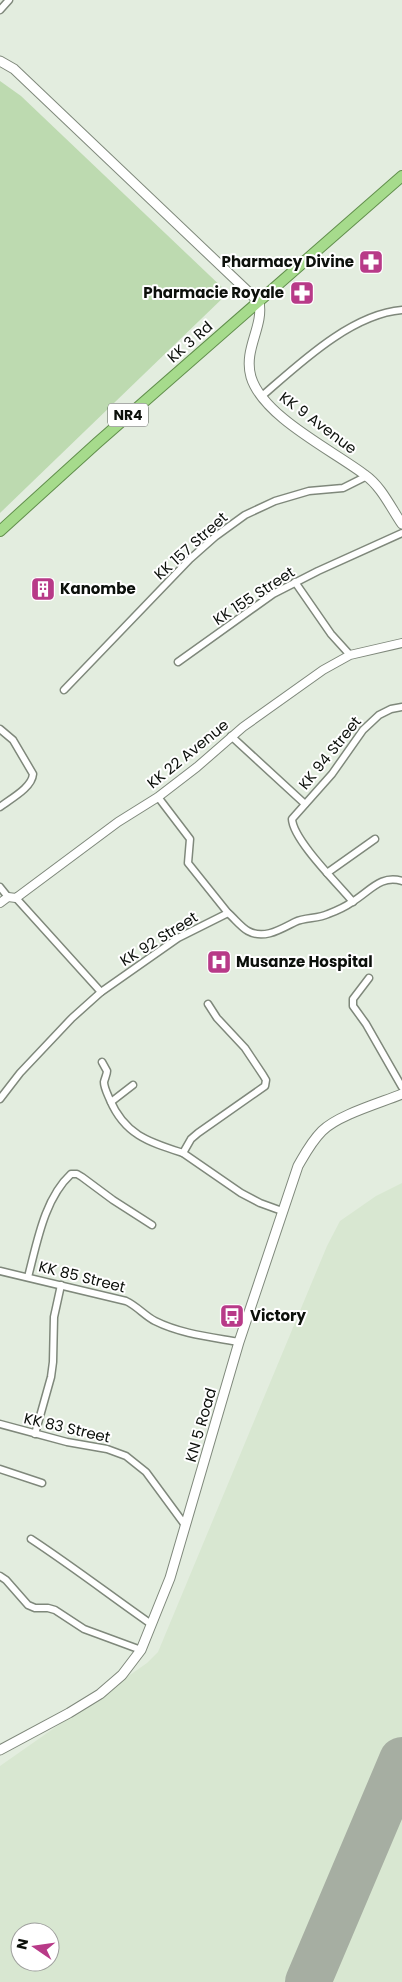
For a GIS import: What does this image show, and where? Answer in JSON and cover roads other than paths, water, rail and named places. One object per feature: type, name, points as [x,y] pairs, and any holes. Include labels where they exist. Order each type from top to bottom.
[{"type":"highway","name":"KK 3 Rd","points":[[0,531],[97,443],[402,176]]},
{"type":"main road","points":[[0,61],[14,69],[259,302]]},
{"type":"main road","name":"KK 9 Avenue","points":[[259,302],[261,315],[252,342],[250,369],[252,378],[262,396],[290,423],[367,476],[402,524]]},
{"type":"main road","name":"KN 5 Road","points":[[0,1750],[100,1694],[122,1675],[141,1650],[170,1578],[239,1342],[298,1166],[307,1149],[323,1130],[340,1120],[402,1094]]},
{"type":"street","points":[[0,10],[9,0]]},
{"type":"street","points":[[262,396],[321,347],[373,316],[402,310]]},
{"type":"street","name":"KK 157 Street","points":[[64,690],[190,559],[216,536],[245,515],[276,501],[309,491],[343,488],[367,476]]},
{"type":"street","name":"KK 155 Street","points":[[178,662],[273,594],[402,533]]},
{"type":"street","points":[[295,582],[331,634],[350,655]]},
{"type":"street","name":"KK 22 Avenue","points":[[0,903],[12,897],[118,822],[158,797],[197,767],[231,736],[323,670],[350,655],[402,643]]},
{"type":"street","name":"KK 94 Street","points":[[353,902],[327,872],[292,825],[292,819],[332,774],[363,730],[379,715],[391,709],[402,707]]},
{"type":"street","points":[[0,729],[13,740],[34,774],[29,784],[0,807]]},
{"type":"street","name":"KK 94 Street","points":[[231,736],[305,804]]},
{"type":"street","points":[[158,797],[190,839],[188,863],[228,913],[247,931],[254,933],[276,932],[285,929],[295,922],[326,916],[353,902],[375,884],[395,878],[402,881]]},
{"type":"street","points":[[327,872],[374,839]]},
{"type":"street","points":[[0,887],[12,897],[101,992]]},
{"type":"street","name":"KK 92 Street","points":[[0,1099],[20,1073],[72,1018],[101,992],[178,938],[228,913]]},
{"type":"street","points":[[369,978],[353,999],[353,1006],[366,1024],[402,1087]]},
{"type":"street","points":[[183,1153],[198,1133],[265,1086],[266,1080],[245,1048],[227,1031],[208,1004]]},
{"type":"street","points":[[102,1062],[107,1071],[104,1083],[111,1102],[121,1120],[138,1136],[183,1153],[242,1193],[260,1203],[282,1210]]},
{"type":"street","points":[[111,1102],[134,1085]]},
{"type":"street","points":[[28,1277],[42,1223],[52,1200],[65,1179],[71,1174],[77,1174],[82,1177],[152,1225]]},
{"type":"street","name":"KK 85 Street","points":[[0,1271],[126,1301],[136,1306],[152,1320],[176,1329],[239,1342]]},
{"type":"street","points":[[35,1434],[51,1377],[54,1317],[61,1285]]},
{"type":"street","name":"KK 83 Street","points":[[0,1424],[67,1442],[107,1449],[126,1456],[146,1472],[185,1525]]},
{"type":"street","points":[[0,1469],[42,1483]]},
{"type":"street","points":[[31,1539],[152,1624]]},
{"type":"street","points":[[0,1576],[6,1580],[28,1605],[34,1608],[55,1610],[84,1629],[141,1650]]},
{"type":"place","name":"Pharmacy Divine","points":[[371,262]]},
{"type":"place","name":"Pharmacie Royale","points":[[302,293]]},
{"type":"place","name":"Kanombe","points":[[43,589]]},
{"type":"place","name":"Musanze Hospital","points":[[219,962]]},
{"type":"place","name":"Victory","points":[[232,1316]]}]
